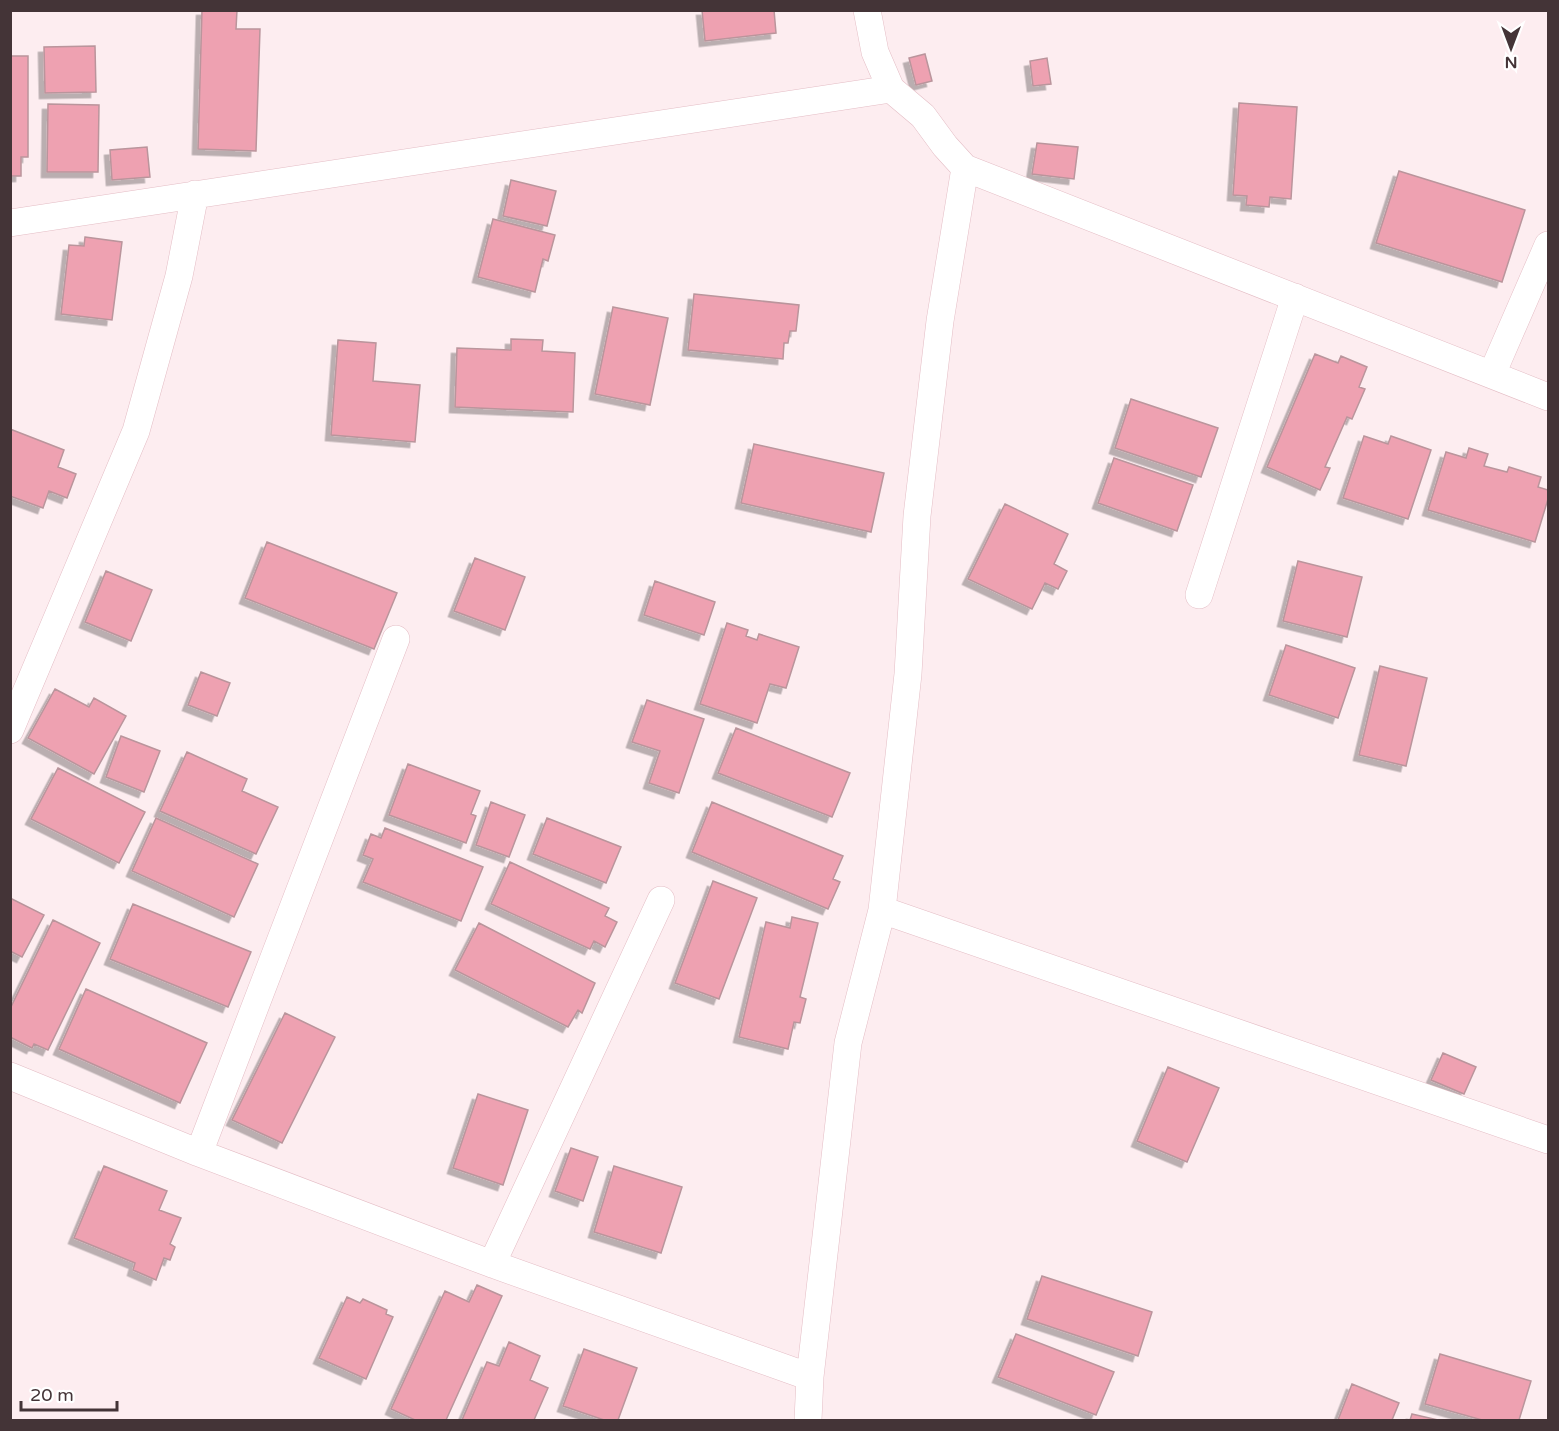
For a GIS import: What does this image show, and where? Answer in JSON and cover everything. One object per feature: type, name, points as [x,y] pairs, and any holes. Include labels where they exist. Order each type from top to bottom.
[{"type":"street","points":[[867,10],[875,52],[891,89],[923,116],[965,168],[1548,398]]},
{"type":"street","points":[[10,223],[891,89]]},
{"type":"street","points":[[808,1420],[810,1377],[848,1043],[882,910],[908,675],[917,516],[940,321],[965,168]]},
{"type":"street","points":[[10,730],[136,431],[179,276],[195,194]]},
{"type":"street","points":[[1492,374],[1548,245]]},
{"type":"street","points":[[1199,595],[1295,297]]},
{"type":"street","points":[[199,1153],[396,639]]},
{"type":"street","points":[[492,1264],[661,900]]},
{"type":"street","points":[[882,910],[1548,1140]]},
{"type":"street","points":[[10,1076],[199,1153],[492,1264],[810,1377]]},
{"type":"building","points":[[202,10],[237,10],[236,29],[260,29],[256,151],[198,149]]},
{"type":"building","points":[[702,10],[774,10],[776,33],[705,41]]},
{"type":"building","points":[[95,46],[96,92],[45,93],[44,47]]},
{"type":"building","points":[[925,54],[932,81],[916,85],[909,58]]},
{"type":"building","points":[[10,56],[28,56],[28,157],[21,157],[21,176],[10,176]]},
{"type":"building","points":[[1047,58],[1051,84],[1033,86],[1030,61]]},
{"type":"building","points":[[1239,103],[1297,107],[1291,199],[1270,197],[1269,207],[1246,205],[1247,196],[1233,195]]},
{"type":"building","points":[[48,104],[99,105],[98,172],[47,172]]},
{"type":"building","points":[[1037,143],[1078,147],[1074,179],[1032,174]]},
{"type":"building","points":[[147,147],[150,177],[112,180],[110,150]]},
{"type":"building","points":[[1399,171],[1525,210],[1502,282],[1376,243]]},
{"type":"building","points":[[511,180],[556,191],[547,226],[503,216]]},
{"type":"building","points":[[493,219],[555,235],[548,261],[543,259],[535,292],[478,277]]},
{"type":"building","points":[[85,237],[122,242],[112,320],[61,314],[69,245],[84,246]]},
{"type":"building","points":[[694,294],[799,305],[796,331],[790,331],[788,343],[784,343],[783,359],[688,350]]},
{"type":"building","points":[[613,307],[668,318],[650,405],[595,394]]},
{"type":"building","points":[[511,339],[543,340],[542,351],[575,353],[573,412],[455,407],[457,348],[511,350]]},
{"type":"building","points":[[338,340],[376,343],[373,381],[420,385],[415,442],[331,435]]},
{"type":"building","points":[[1315,354],[1338,363],[1341,356],[1367,367],[1359,387],[1365,389],[1352,419],[1347,417],[1325,467],[1330,468],[1320,490],[1267,467]]},
{"type":"building","points":[[1131,399],[1218,428],[1201,477],[1115,448]]},
{"type":"building","points":[[10,429],[64,450],[58,467],[76,474],[67,498],[49,491],[43,508],[10,496]]},
{"type":"building","points":[[1364,436],[1388,444],[1391,436],[1431,450],[1408,519],[1343,498]]},
{"type":"building","points":[[754,444],[884,473],[871,532],[741,503]]},
{"type":"building","points":[[1469,448],[1488,454],[1484,466],[1507,472],[1509,467],[1541,477],[1538,487],[1548,490],[1548,499],[1535,542],[1428,510],[1446,452],[1466,458]]},
{"type":"building","points":[[1114,458],[1193,485],[1177,531],[1098,503]]},
{"type":"building","points":[[1005,504],[1068,534],[1054,564],[1067,571],[1058,589],[1045,583],[1032,609],[968,579]]},
{"type":"building","points":[[267,542],[397,593],[374,649],[245,598]]},
{"type":"building","points":[[475,558],[525,577],[505,630],[454,611]]},
{"type":"building","points":[[1298,561],[1362,577],[1347,637],[1283,621]]},
{"type":"building","points":[[106,571],[152,590],[131,641],[85,622]]},
{"type":"building","points":[[655,581],[715,602],[704,635],[644,615]]},
{"type":"building","points":[[727,623],[748,630],[746,636],[757,640],[759,634],[799,647],[786,688],[770,684],[757,723],[700,704]]},
{"type":"building","points":[[1286,645],[1355,668],[1338,718],[1269,695]]},
{"type":"building","points":[[1380,666],[1427,678],[1406,766],[1359,755]]},
{"type":"building","points":[[201,672],[230,683],[217,716],[188,705]]},
{"type":"building","points":[[55,689],[89,707],[94,698],[126,716],[94,774],[28,738]]},
{"type":"building","points":[[647,700],[704,719],[679,793],[649,783],[660,751],[632,742]]},
{"type":"building","points":[[736,728],[850,773],[832,817],[718,773]]},
{"type":"building","points":[[121,736],[160,751],[144,792],[106,777]]},
{"type":"building","points":[[187,752],[247,779],[242,791],[278,807],[256,854],[160,811]]},
{"type":"building","points":[[408,764],[480,791],[471,814],[476,816],[466,843],[389,815]]},
{"type":"building","points":[[58,768],[145,812],[119,863],[31,819]]},
{"type":"building","points":[[491,802],[525,815],[509,857],[476,845]]},
{"type":"building","points":[[712,802],[843,856],[833,879],[840,882],[828,909],[692,852]]},
{"type":"building","points":[[156,818],[258,864],[234,917],[132,871]]},
{"type":"building","points":[[547,818],[621,847],[606,883],[533,854]]},
{"type":"building","points":[[385,828],[483,867],[461,921],[363,882],[373,859],[363,855],[371,834],[381,838]]},
{"type":"building","points":[[510,862],[609,908],[605,916],[617,922],[605,947],[594,941],[590,949],[491,904]]},
{"type":"building","points":[[713,881],[757,898],[719,999],[675,983]]},
{"type":"building","points":[[10,898],[44,915],[22,957],[10,951]]},
{"type":"building","points":[[133,904],[251,952],[228,1007],[110,959]]},
{"type":"building","points":[[792,917],[818,923],[800,997],[806,999],[800,1023],[794,1022],[788,1049],[739,1037],[766,922],[790,928]]},
{"type":"building","points":[[53,920],[100,943],[48,1050],[34,1044],[32,1048],[10,1037],[10,1009]]},
{"type":"building","points":[[479,923],[595,983],[582,1013],[578,1010],[568,1027],[455,970]]},
{"type":"building","points":[[86,989],[207,1043],[180,1103],[59,1049]]},
{"type":"building","points":[[285,1013],[335,1037],[282,1143],[232,1120]]},
{"type":"building","points":[[1443,1053],[1476,1067],[1464,1094],[1431,1080]]},
{"type":"building","points":[[1168,1067],[1219,1088],[1187,1162],[1137,1141]]},
{"type":"building","points":[[478,1094],[528,1110],[503,1185],[453,1168]]},
{"type":"building","points":[[571,1148],[598,1157],[583,1201],[555,1191]]},
{"type":"building","points":[[104,1166],[167,1191],[159,1210],[181,1218],[170,1244],[175,1247],[170,1260],[164,1258],[156,1280],[133,1270],[135,1263],[74,1238]]},
{"type":"building","points":[[614,1166],[682,1187],[661,1253],[594,1232]]},
{"type":"building","points":[[1042,1276],[1152,1312],[1138,1356],[1027,1319]]},
{"type":"building","points":[[477,1285],[502,1296],[446,1420],[415,1420],[391,1409],[445,1291],[469,1302]]},
{"type":"building","points":[[347,1297],[360,1303],[363,1299],[387,1310],[386,1314],[393,1317],[366,1379],[319,1358]]},
{"type":"building","points":[[1016,1334],[1114,1372],[1096,1415],[998,1377]]},
{"type":"building","points":[[509,1342],[540,1356],[530,1380],[548,1388],[534,1420],[462,1420],[487,1362],[499,1366]]},
{"type":"building","points":[[584,1349],[637,1368],[618,1420],[604,1420],[563,1406]]},
{"type":"building","points":[[1440,1354],[1531,1381],[1519,1420],[1482,1420],[1425,1404]]},
{"type":"building","points":[[1352,1384],[1399,1403],[1392,1420],[1338,1420]]},
{"type":"building","points":[[1412,1414],[1438,1420],[1410,1420]]}]
